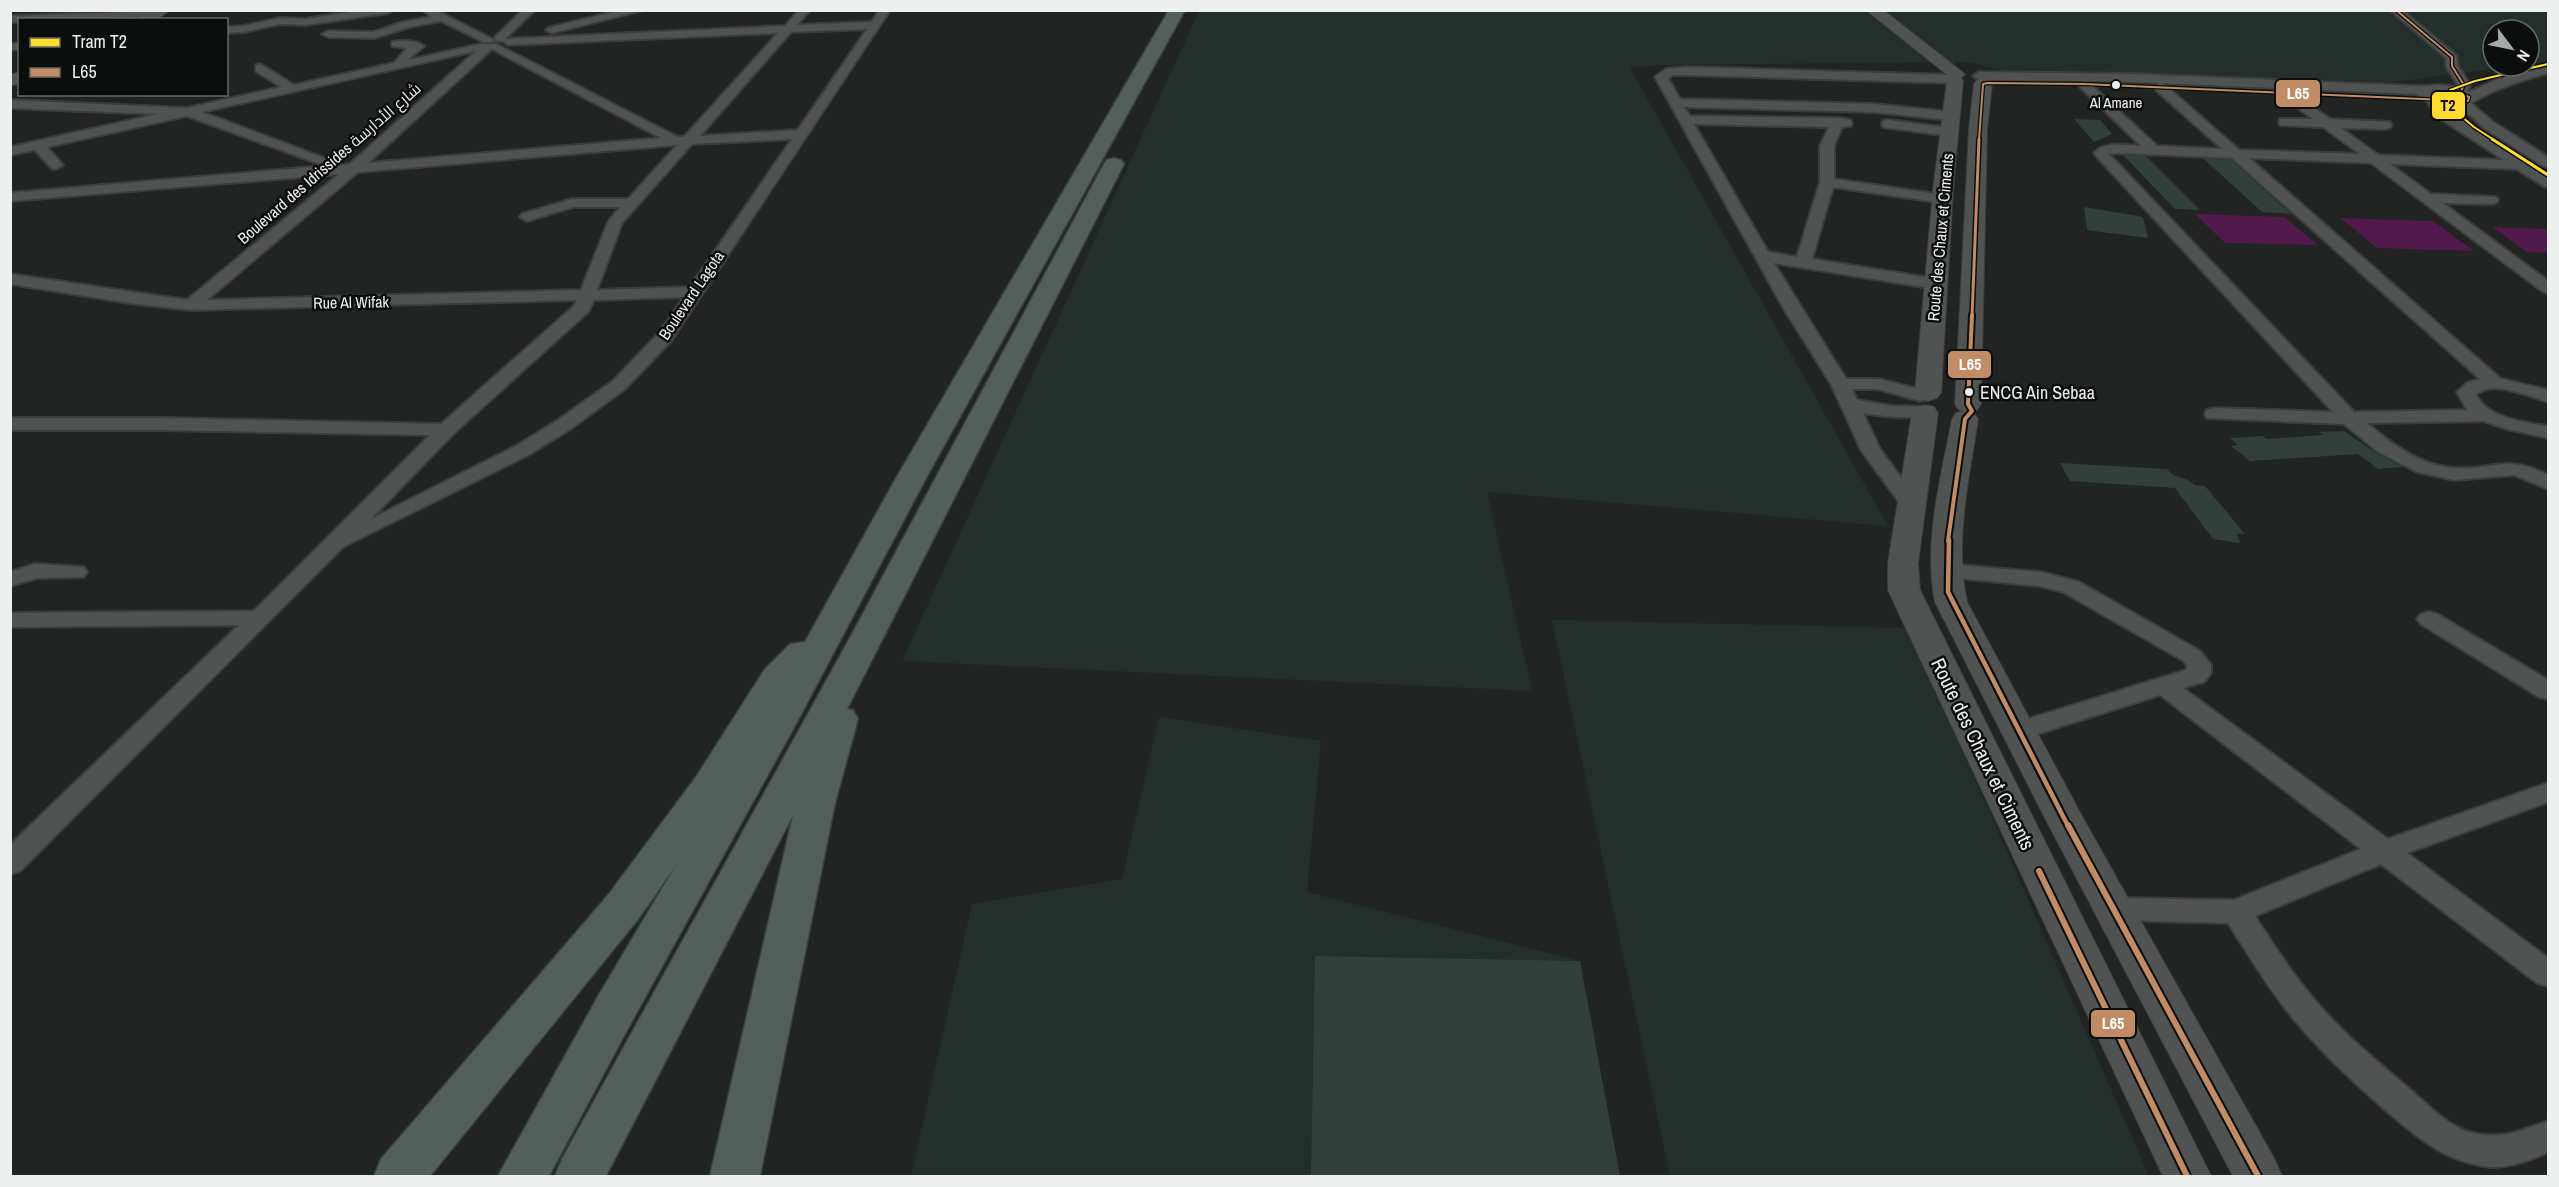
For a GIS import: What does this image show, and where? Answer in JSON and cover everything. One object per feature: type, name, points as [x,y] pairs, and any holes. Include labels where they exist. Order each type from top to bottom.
[{"type":"highway","points":[[735,1176],[814,803],[844,640],[910,480],[1177,10]]},
{"type":"highway","points":[[580,1176],[844,640],[1194,10]]},
{"type":"highway","points":[[399,1176],[624,906],[710,787],[778,677],[795,658],[844,640]]},
{"type":"highway","points":[[523,1176],[616,1007],[768,742],[844,640]]},
{"type":"street","points":[[228,30],[280,21],[305,22],[388,10]]},
{"type":"street","points":[[427,10],[683,141]]},
{"type":"street","name":"Boulevard des Idrissides شارع الأدارسة","points":[[191,305],[495,43],[530,10]]},
{"type":"street","points":[[10,151],[638,10]]},
{"type":"street","points":[[10,863],[446,430],[582,308],[615,222],[683,141],[805,10]]},
{"type":"street","name":"Boulevard Lagota","points":[[327,549],[490,467],[565,424],[619,385],[665,337],[693,292],[885,10]]},
{"type":"street","points":[[1873,10],[1954,78]]},
{"type":"street","points":[[1911,505],[1871,450],[1840,384],[1762,256],[1661,80],[1662,76],[1670,72],[1786,74],[1954,78],[2286,93],[2429,94],[2442,82],[2452,66],[2452,57],[2395,10]]},
{"type":"street","points":[[39,18],[154,14]]},
{"type":"street","points":[[328,34],[375,35],[407,24],[442,18]]},
{"type":"street","points":[[495,43],[875,26]]},
{"type":"street","points":[[396,44],[440,47],[450,54]]},
{"type":"street","points":[[399,65],[401,59],[415,49],[418,46],[416,45]]},
{"type":"street","points":[[2452,66],[2464,85],[2465,107],[2548,163]]},
{"type":"street","points":[[260,68],[292,89]]},
{"type":"street","points":[[1983,81],[2133,78],[2464,97],[2504,81],[2548,70]]},
{"type":"street","points":[[1786,74],[1804,105],[1809,122],[1827,146]]},
{"type":"street","name":"Route des Chaux et Ciments","points":[[1954,78],[1924,403],[1902,573],[1908,598],[2187,1176]]},
{"type":"street","name":"Route des Chaux et Ciments","points":[[1983,81],[1978,129],[1967,411],[1946,584],[1951,602],[2018,731],[2258,1176]]},
{"type":"street","points":[[2084,84],[2154,151]]},
{"type":"street","points":[[2160,87],[2496,384]]},
{"type":"street","points":[[2286,93],[2548,288]]},
{"type":"street","points":[[2429,94],[2440,112],[2548,183]]},
{"type":"street","points":[[82,106],[107,96]]},
{"type":"street","points":[[209,96],[225,104]]},
{"type":"street","points":[[1676,103],[1874,108],[1949,124]]},
{"type":"street","points":[[10,104],[189,112],[349,168]]},
{"type":"street","points":[[1686,120],[1860,123]]},
{"type":"street","points":[[1803,262],[1827,182],[1827,146],[1838,122]]},
{"type":"street","points":[[2285,122],[2385,125]]},
{"type":"street","points":[[1878,123],[1949,124]]},
{"type":"street","points":[[10,197],[683,141],[802,134]]},
{"type":"street","points":[[38,145],[56,165]]},
{"type":"street","points":[[2521,165],[2113,149],[2101,153],[2349,418],[2389,450],[2423,468],[2459,474],[2512,469],[2525,472],[2548,483]]},
{"type":"street","points":[[1827,182],[1943,199]]},
{"type":"street","points":[[2429,198],[2491,200]]},
{"type":"street","points":[[527,217],[572,203],[631,203]]},
{"type":"street","points":[[1762,256],[1936,284]]},
{"type":"street","name":"Rue Al Wifak","points":[[10,279],[136,299],[191,305],[693,292]]},
{"type":"street","points":[[1840,384],[1878,384],[1924,403],[1946,420],[1967,411]]},
{"type":"street","points":[[2548,396],[2515,386],[2496,384],[2481,384],[2471,387],[2466,392],[2467,399],[2474,407],[2487,415],[2507,424],[2548,432]]},
{"type":"street","points":[[1851,405],[1892,412],[1924,403]]},
{"type":"street","points":[[2214,414],[2349,418],[2487,415]]},
{"type":"street","points":[[10,424],[161,424],[446,430]]},
{"type":"street","points":[[10,579],[35,571],[76,572]]},
{"type":"street","points":[[1946,571],[2041,579],[2071,587],[2192,656],[2200,669],[2195,676],[2164,687],[2018,731]]},
{"type":"street","points":[[10,620],[259,618]]},
{"type":"street","points":[[2429,619],[2548,691]]},
{"type":"street","points":[[2164,687],[2548,974]]},
{"type":"street","points":[[2115,909],[2236,911],[2384,851],[2548,792]]},
{"type":"street","points":[[2236,911],[2310,1017],[2363,1069],[2433,1128],[2460,1145],[2487,1151],[2520,1149],[2548,1136]]},
{"type":"shaded area","points":[[1199,11],[2548,11],[2548,62],[2541,63],[2541,18],[2481,18],[2481,70],[2395,82],[2153,74],[2022,76],[1970,62],[1661,65],[1630,68],[1888,526],[1487,492],[1532,691],[902,661]]},
{"type":"shaded area","points":[[2195,214],[2284,217],[2318,245],[2225,243]]},
{"type":"shaded area","points":[[2340,218],[2433,221],[2474,251],[2377,248]]},
{"type":"shaded area","points":[[2492,227],[2548,229],[2548,253],[2527,252]]},
{"type":"shaded area","points":[[1552,620],[1909,628],[2149,1176],[1670,1176]]},
{"type":"shaded area","points":[[1159,717],[1321,741],[1307,892],[1580,961],[1620,1176],[911,1176],[972,904],[1122,879]]},
{"type":"building","points":[[2074,119],[2100,120],[2112,134],[2094,142]]},
{"type":"building","points":[[2123,155],[2146,156],[2200,210],[2175,209]]},
{"type":"building","points":[[2204,159],[2231,160],[2291,214],[2262,212]]},
{"type":"building","points":[[2084,207],[2143,217],[2148,238],[2087,230]]},
{"type":"building","points":[[2344,431],[2376,453],[2403,467],[2378,469],[2358,454],[2250,461],[2231,446],[2238,445],[2230,438],[2263,436],[2267,439],[2323,435],[2319,432]]},
{"type":"building","points":[[2060,463],[2167,469],[2173,475],[2195,485],[2205,486],[2245,534],[2237,534],[2240,543],[2213,539],[2175,488],[2070,481]]},
{"type":"building","points":[[1315,956],[1580,961],[1620,1176],[1311,1176]]},
{"type":"tram line","name":"T2","points":[[2548,64],[2475,81],[2450,90],[2443,101],[2474,127],[2548,175]]},
{"type":"transit line","name":"L65","points":[[2258,1176],[2074,837],[1948,592],[1947,551],[1965,419],[1972,411],[1968,404],[1981,94],[1983,84],[1987,83],[2084,84],[2468,101],[2469,97],[2460,93],[2464,85],[2452,66],[2452,57],[2396,10]]},
{"type":"transit line","name":"L65","points":[[2039,871],[2187,1176]]},
{"type":"place","name":"Al Amane","points":[[2116,85]]},
{"type":"place","name":"ENCG Ain Sebaa","points":[[1969,392]]}]
